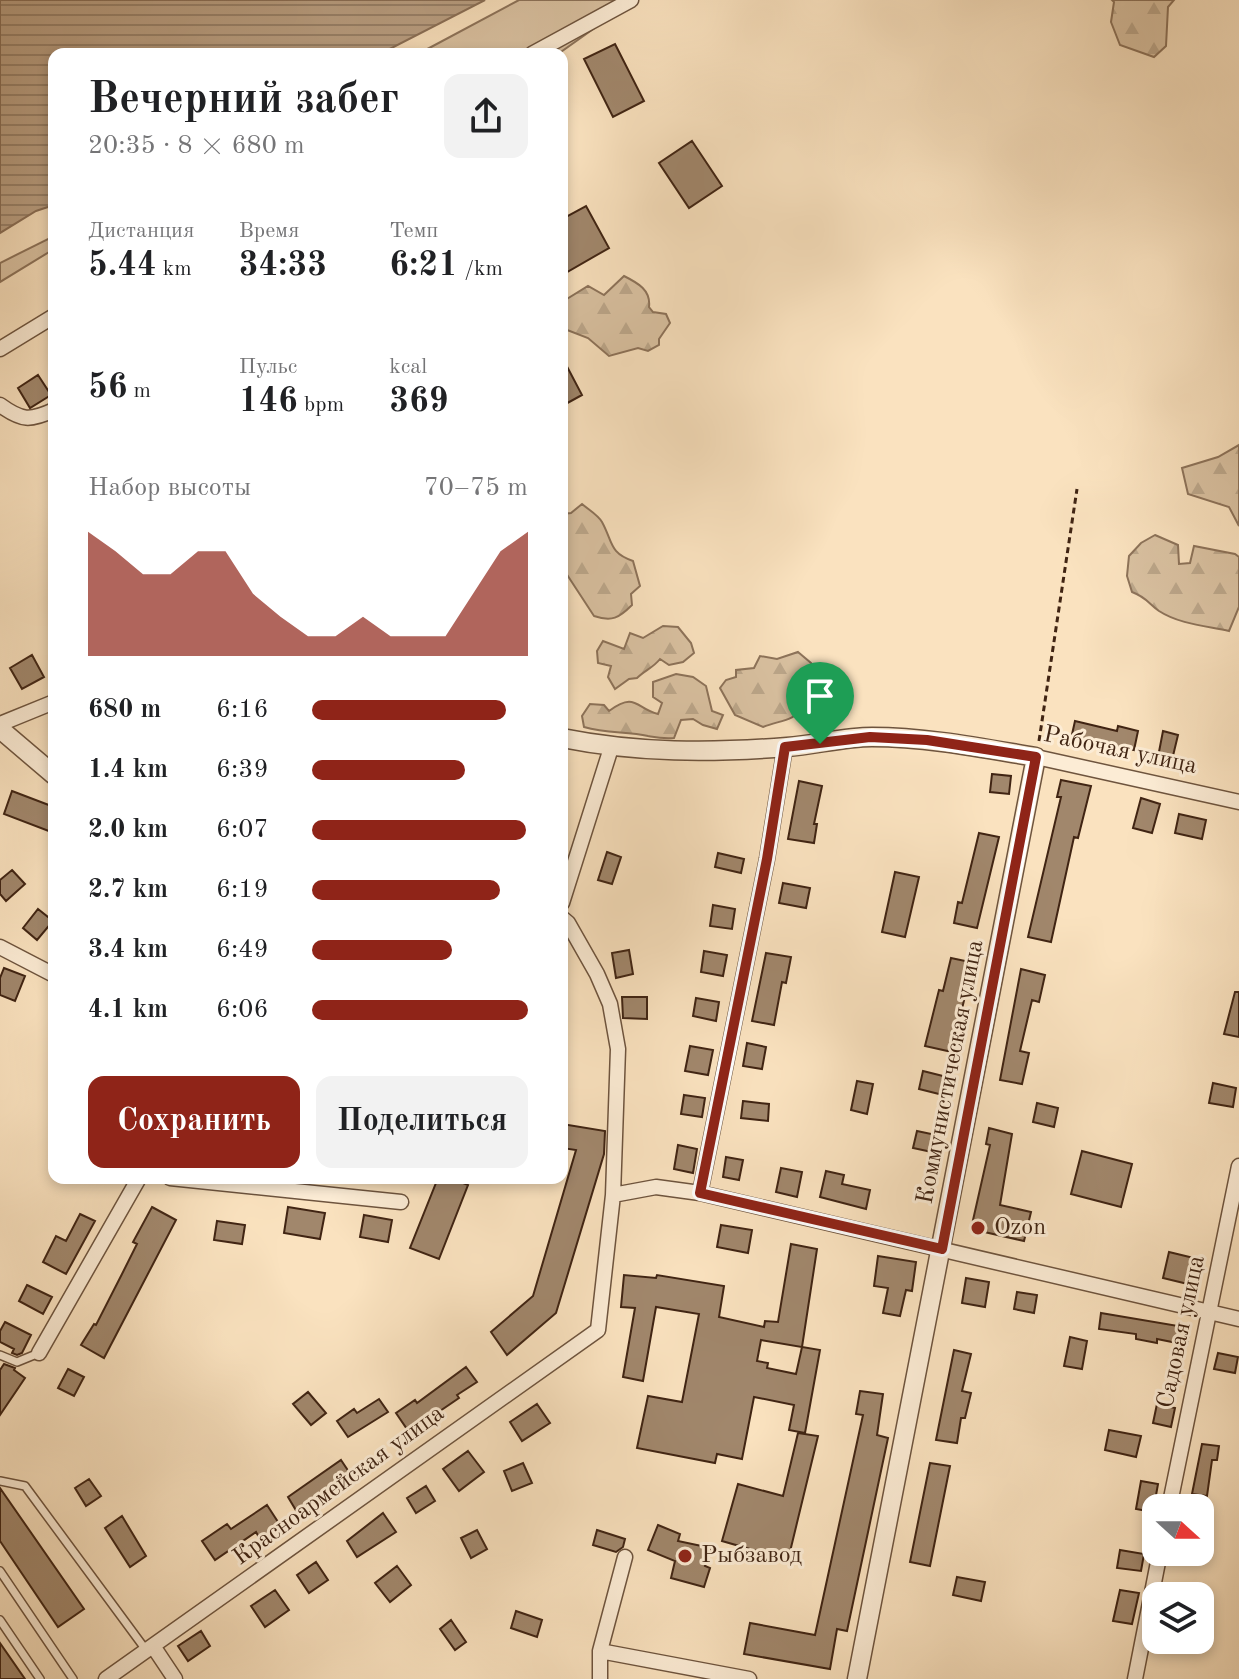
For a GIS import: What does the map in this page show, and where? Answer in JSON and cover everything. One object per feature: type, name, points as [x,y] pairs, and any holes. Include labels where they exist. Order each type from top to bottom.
[{"type":"street","points":[[543,48],[631,0]]},
{"type":"street","points":[[0,349],[48,320]]},
{"type":"street","points":[[0,405],[14,415],[34,419],[48,413]]},
{"type":"street","points":[[48,705],[0,726],[48,770]]},
{"type":"street","name":"Рабочая улица","points":[[568,739],[611,748],[692,752],[785,747],[870,737],[927,740],[1036,757],[1239,802]]},
{"type":"street","points":[[700,1193],[767,859],[785,747]]},
{"type":"street","points":[[568,884],[611,748]]},
{"type":"street","name":"Коммунистическая улица","points":[[857,1679],[1036,757]]},
{"type":"street","points":[[568,923],[597,974],[610,1004],[616,1031],[613,1195],[656,1187],[700,1193],[1239,1319]]},
{"type":"street","points":[[0,947],[48,972]]},
{"type":"street","name":"Садовая улица","points":[[1172,1494],[1239,1166]]},
{"type":"street","points":[[39,1353],[136,1184]]},
{"type":"street","points":[[228,1184],[401,1202]]},
{"type":"street","name":"Красноармейская улица","points":[[106,1679],[598,1330],[613,1195]]},
{"type":"street","points":[[600,1679],[600,1651],[625,1557]]},
{"type":"street","points":[[1135,1679],[1157,1566]]},
{"type":"street","points":[[150,1648],[175,1679]]},
{"type":"street","points":[[600,1651],[749,1679]]},
{"type":"lane","points":[[0,1355],[17,1362],[39,1353]]},
{"type":"lane","points":[[0,1481],[25,1486],[150,1648]]},
{"type":"lane","points":[[0,1571],[73,1679]]},
{"type":"lane","points":[[0,1620],[40,1679]]},
{"type":"path","points":[[1036,757],[1077,489]]},
{"type":"green space","points":[[519,0],[634,0],[566,48],[429,48]]},
{"type":"green space","points":[[1112,0],[1174,0],[1168,7],[1166,46],[1154,57],[1120,45],[1111,22]]},
{"type":"green space","points":[[48,239],[48,253],[0,282],[0,263]]},
{"type":"green space","points":[[624,276],[642,288],[653,312],[666,314],[670,323],[659,339],[659,345],[648,351],[638,348],[609,356],[588,338],[568,330],[568,298],[588,286],[604,295]]},
{"type":"green space","points":[[1239,445],[1239,526],[1229,507],[1188,494],[1182,468],[1218,457]]},
{"type":"green space","points":[[582,504],[600,519],[616,550],[633,561],[640,586],[631,594],[632,605],[615,618],[594,616],[568,576],[568,513]]},
{"type":"green space","points":[[1155,535],[1178,545],[1179,564],[1190,563],[1194,546],[1239,557],[1239,607],[1229,631],[1175,619],[1132,592],[1127,576],[1129,556],[1141,543]]},
{"type":"green space","points":[[663,626],[678,627],[691,643],[694,653],[683,662],[669,665],[660,659],[637,678],[629,679],[615,689],[608,677],[611,666],[598,663],[597,651],[603,641],[624,649],[630,633],[643,638]]},
{"type":"green space","points":[[798,652],[825,682],[818,693],[803,694],[805,706],[800,711],[791,718],[763,727],[735,715],[720,688],[726,680],[736,677],[736,670],[754,668],[760,656],[777,659]]},
{"type":"green space","points":[[676,674],[693,677],[706,686],[712,711],[723,715],[717,729],[693,719],[681,720],[674,738],[658,738],[584,727],[582,716],[590,704],[604,705],[609,711],[631,702],[658,714],[662,703],[653,697],[653,682]]},
{"type":"shaded area","points":[[0,0],[485,0],[392,48],[48,48],[48,207],[0,233]]},
{"type":"building","points":[[615,44],[644,101],[613,117],[584,59]]},
{"type":"building","points":[[692,141],[722,186],[689,208],[659,163]]},
{"type":"building","points":[[586,206],[609,248],[568,272],[568,216]]},
{"type":"building","points":[[568,368],[582,395],[568,403]]},
{"type":"building","points":[[38,375],[48,390],[48,397],[30,408],[18,388]]},
{"type":"building","points":[[32,655],[44,677],[22,689],[10,668]]},
{"type":"building","points":[[1075,721],[1117,731],[1118,726],[1138,731],[1134,750],[1071,739]]},
{"type":"building","points":[[1163,731],[1178,735],[1172,760],[1158,757]]},
{"type":"building","points":[[992,774],[1011,776],[1009,794],[990,792]]},
{"type":"building","points":[[1061,780],[1091,786],[1078,838],[1074,837],[1051,942],[1028,937],[1061,797],[1057,797]]},
{"type":"building","points":[[799,781],[822,786],[814,824],[817,824],[814,843],[788,839]]},
{"type":"building","points":[[12,791],[48,805],[48,831],[4,814]]},
{"type":"building","points":[[1141,798],[1160,804],[1152,833],[1133,828]]},
{"type":"building","points":[[1179,814],[1206,820],[1202,839],[1175,833]]},
{"type":"building","points":[[979,833],[999,837],[977,928],[954,923]]},
{"type":"building","points":[[607,852],[621,857],[612,884],[598,880]]},
{"type":"building","points":[[718,853],[744,859],[741,873],[715,867]]},
{"type":"building","points":[[12,870],[25,884],[6,901],[0,894],[0,880]]},
{"type":"building","points":[[895,872],[919,877],[905,937],[882,932]]},
{"type":"building","points":[[783,883],[810,888],[806,908],[779,903]]},
{"type":"building","points":[[713,905],[735,909],[732,929],[710,926]]},
{"type":"building","points":[[38,909],[48,917],[48,927],[37,940],[23,928]]},
{"type":"building","points":[[629,950],[633,974],[616,978],[612,953]]},
{"type":"building","points":[[704,951],[727,955],[723,976],[701,972]]},
{"type":"building","points":[[766,953],[791,957],[786,983],[782,982],[774,1025],[752,1021]]},
{"type":"building","points":[[951,958],[970,962],[952,1052],[925,1046],[939,990],[943,991]]},
{"type":"building","points":[[4,968],[25,976],[15,1001],[0,995],[0,978]]},
{"type":"building","points":[[1021,969],[1045,975],[1039,1002],[1032,1000],[1020,1051],[1029,1053],[1022,1084],[1000,1080]]},
{"type":"building","points":[[1235,992],[1239,992],[1239,1037],[1224,1034]]},
{"type":"building","points":[[622,997],[647,997],[647,1019],[623,1018]]},
{"type":"building","points":[[696,998],[719,1002],[716,1021],[693,1016]]},
{"type":"building","points":[[747,1043],[766,1047],[762,1069],[743,1066]]},
{"type":"building","points":[[690,1046],[713,1050],[708,1075],[685,1071]]},
{"type":"building","points":[[923,1071],[947,1077],[943,1095],[919,1089]]},
{"type":"building","points":[[857,1081],[873,1084],[867,1114],[851,1110]]},
{"type":"building","points":[[1213,1083],[1236,1088],[1233,1107],[1209,1103]]},
{"type":"building","points":[[684,1095],[705,1098],[702,1117],[681,1114]]},
{"type":"building","points":[[743,1101],[769,1104],[768,1121],[741,1118]]},
{"type":"building","points":[[1037,1103],[1058,1108],[1054,1127],[1033,1122]]},
{"type":"building","points":[[568,1125],[605,1131],[604,1154],[556,1313],[507,1355],[491,1332],[533,1296],[576,1150],[568,1149]]},
{"type":"building","points":[[989,1128],[1012,1134],[1000,1205],[1031,1212],[1024,1241],[971,1229],[990,1145],[986,1144]]},
{"type":"building","points":[[917,1131],[936,1135],[932,1152],[913,1148]]},
{"type":"building","points":[[678,1145],[697,1149],[693,1173],[674,1169]]},
{"type":"building","points":[[1082,1151],[1132,1164],[1121,1207],[1071,1194]]},
{"type":"building","points":[[726,1157],[743,1160],[739,1180],[723,1177]]},
{"type":"building","points":[[781,1168],[802,1172],[797,1197],[776,1192]]},
{"type":"building","points":[[826,1171],[844,1175],[842,1184],[870,1190],[866,1209],[820,1197]]},
{"type":"building","points":[[436,1184],[468,1185],[439,1259],[410,1248]]},
{"type":"building","points":[[152,1207],[176,1220],[104,1358],[81,1345],[96,1325]]},
{"type":"building","points":[[288,1207],[325,1213],[320,1239],[284,1233]]},
{"type":"building","points":[[80,1214],[95,1221],[66,1274],[43,1262],[56,1236],[66,1241]]},
{"type":"building","points":[[364,1215],[392,1220],[388,1242],[360,1237]]},
{"type":"building","points":[[217,1221],[245,1225],[242,1244],[214,1240]]},
{"type":"building","points":[[721,1225],[752,1230],[748,1253],[717,1247]]},
{"type":"building","points":[[791,1244],[817,1249],[802,1347],[820,1350],[805,1433],[789,1430],[794,1405],[754,1397],[742,1459],[717,1454],[715,1463],[637,1448],[648,1396],[682,1402],[699,1314],[656,1307],[643,1381],[623,1377],[635,1308],[621,1307],[624,1275],[656,1278],[657,1275],[724,1286],[719,1317],[764,1327],[765,1321],[778,1322]],"holes":[[[761,1340],[802,1347],[796,1374],[767,1368],[768,1363],[757,1361]]]},
{"type":"building","points":[[1169,1252],[1202,1260],[1196,1286],[1163,1278]]},
{"type":"building","points":[[878,1256],[916,1262],[912,1291],[906,1290],[900,1316],[883,1313],[888,1288],[874,1286]]},
{"type":"building","points":[[966,1278],[989,1282],[985,1307],[962,1303]]},
{"type":"building","points":[[27,1285],[52,1297],[43,1314],[19,1301]]},
{"type":"building","points":[[1017,1292],[1037,1295],[1034,1313],[1014,1309]]},
{"type":"building","points":[[1101,1313],[1190,1328],[1187,1345],[1157,1339],[1157,1343],[1136,1339],[1136,1334],[1099,1329]]},
{"type":"building","points":[[5,1322],[31,1335],[22,1353],[12,1353],[14,1349],[0,1342],[0,1331]]},
{"type":"building","points":[[1070,1337],[1087,1341],[1082,1369],[1064,1366]]},
{"type":"building","points":[[954,1350],[971,1354],[962,1391],[971,1393],[965,1418],[961,1418],[957,1443],[936,1440]]},
{"type":"building","points":[[1218,1353],[1238,1357],[1235,1373],[1214,1369]]},
{"type":"building","points":[[4,1364],[15,1368],[25,1378],[0,1415],[0,1370]]},
{"type":"building","points":[[466,1367],[477,1382],[409,1432],[396,1413],[415,1400],[417,1403]]},
{"type":"building","points":[[68,1369],[84,1377],[74,1396],[58,1388]]},
{"type":"building","points":[[860,1391],[883,1394],[877,1435],[888,1438],[847,1631],[837,1629],[830,1669],[744,1654],[750,1623],[815,1635],[863,1415],[856,1414]]},
{"type":"building","points":[[308,1392],[326,1413],[311,1425],[293,1404]]},
{"type":"building","points":[[379,1399],[388,1412],[348,1437],[337,1421],[354,1409],[357,1413]]},
{"type":"building","points":[[537,1404],[550,1423],[522,1441],[510,1422]]},
{"type":"building","points":[[1157,1404],[1175,1408],[1171,1427],[1153,1423]]},
{"type":"building","points":[[1109,1430],[1141,1436],[1136,1457],[1105,1450]]},
{"type":"building","points":[[798,1433],[818,1436],[788,1560],[722,1541],[738,1484],[783,1496]]},
{"type":"building","points":[[1202,1444],[1219,1446],[1217,1460],[1212,1460],[1207,1494],[1192,1494]]},
{"type":"building","points":[[468,1451],[484,1472],[459,1491],[443,1469]]},
{"type":"building","points":[[341,1460],[351,1475],[297,1512],[288,1497]]},
{"type":"building","points":[[523,1463],[532,1483],[512,1491],[504,1471]]},
{"type":"building","points":[[930,1463],[950,1466],[930,1566],[910,1562]]},
{"type":"building","points":[[89,1479],[101,1496],[86,1506],[75,1488]]},
{"type":"building","points":[[1141,1481],[1158,1484],[1156,1494],[1142,1494],[1142,1510],[1136,1509]]},
{"type":"building","points":[[426,1486],[435,1501],[416,1513],[407,1498]]},
{"type":"building","points":[[0,1488],[84,1609],[58,1627],[0,1541]]},
{"type":"building","points":[[267,1505],[280,1525],[260,1539],[256,1532],[215,1560],[202,1541],[227,1524],[231,1529]]},
{"type":"building","points":[[383,1513],[396,1532],[357,1557],[347,1541]]},
{"type":"building","points":[[122,1516],[146,1556],[130,1567],[105,1528]]},
{"type":"building","name":"Рыбзавод","points":[[658,1525],[680,1534],[678,1541],[711,1548],[705,1566],[710,1568],[704,1587],[671,1578],[675,1561],[648,1550]]},
{"type":"building","points":[[477,1530],[487,1549],[471,1558],[461,1538]]},
{"type":"building","points":[[597,1530],[625,1539],[623,1547],[616,1552],[593,1545]]},
{"type":"building","points":[[1120,1550],[1142,1554],[1141,1571],[1117,1568]]},
{"type":"building","points":[[316,1562],[328,1580],[309,1593],[297,1575]]},
{"type":"building","points":[[397,1566],[411,1585],[390,1602],[375,1583]]},
{"type":"building","points":[[957,1577],[985,1582],[981,1601],[953,1595]]},
{"type":"building","points":[[275,1590],[289,1610],[265,1627],[251,1606]]},
{"type":"building","points":[[1120,1590],[1139,1593],[1132,1624],[1113,1621]]},
{"type":"building","points":[[516,1611],[542,1620],[537,1637],[511,1628]]},
{"type":"building","points":[[451,1620],[466,1642],[455,1650],[440,1629]]},
{"type":"building","points":[[201,1631],[210,1646],[188,1661],[178,1646]]},
{"type":"building","points":[[0,1643],[25,1679],[0,1679]]},
{"type":"place","name":"Ozon","points":[[978,1228]]},
{"type":"place","name":"Рыбзавод","points":[[685,1556]]},
{"type":"route","points":[[870,737],[927,740],[1036,757],[942,1249],[700,1193],[767,859],[785,747],[820,744],[870,737]]}]
